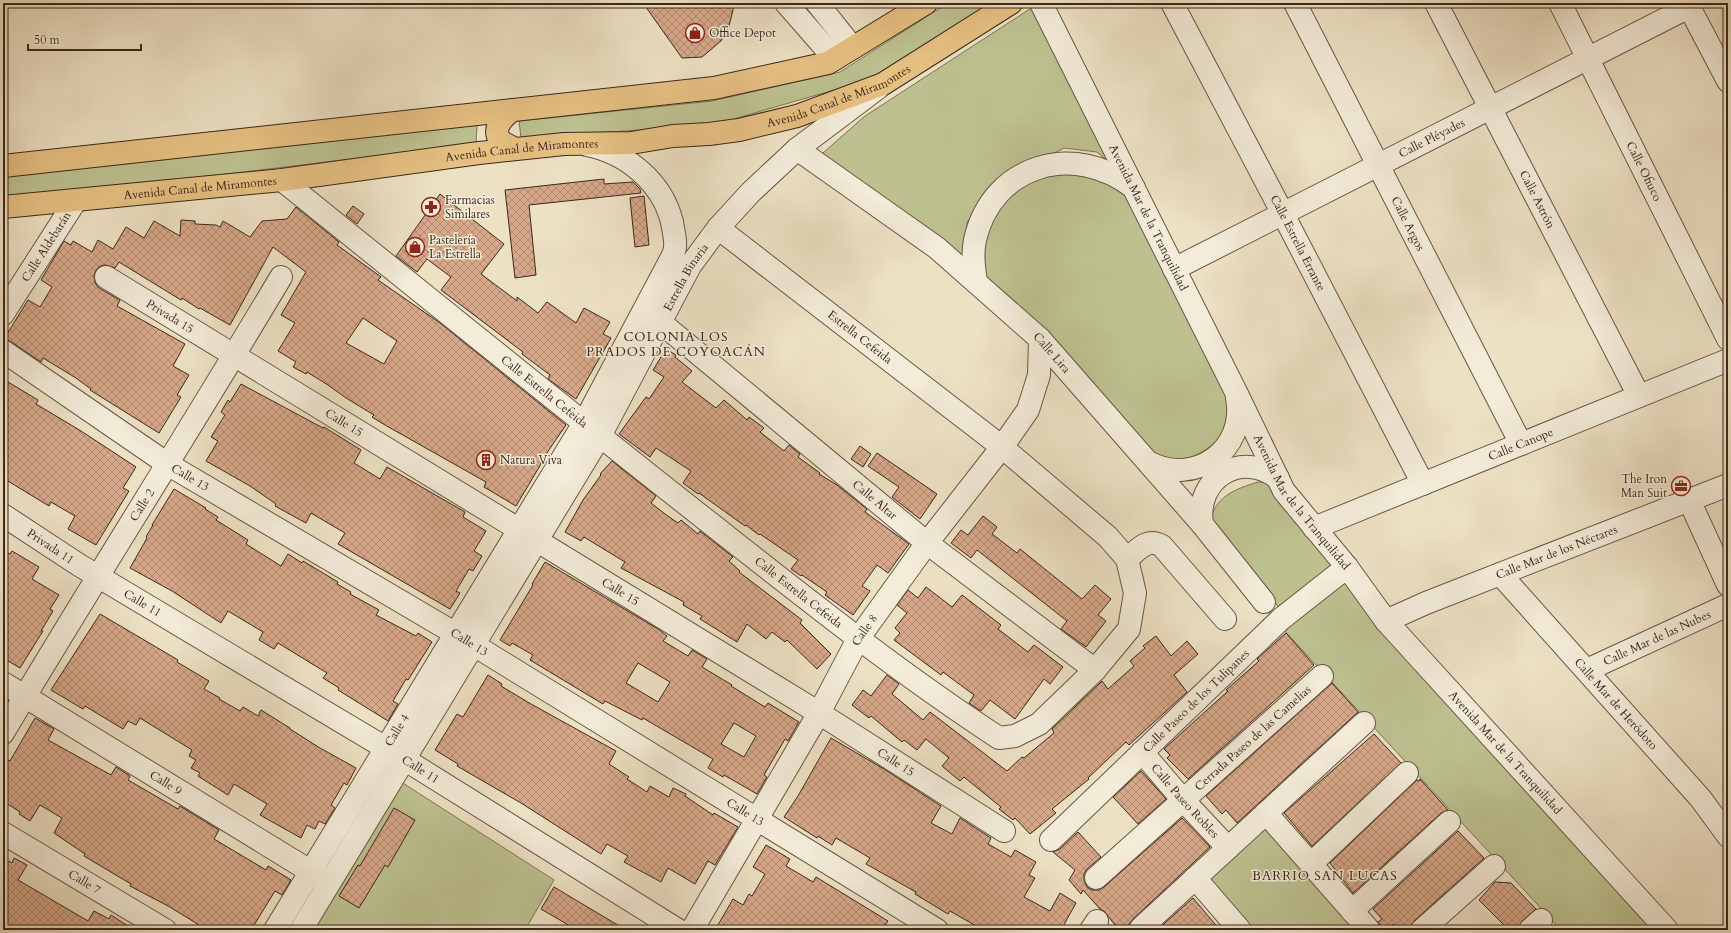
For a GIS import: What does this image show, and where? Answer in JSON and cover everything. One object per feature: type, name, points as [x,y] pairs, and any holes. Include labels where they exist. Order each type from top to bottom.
[{"type":"main road","points":[[3,166],[714,88],[828,63],[926,3]]},
{"type":"main road","name":"Avenida Canal de Miramontes","points":[[3,207],[282,180],[515,149],[564,144],[631,143],[673,136],[709,134],[739,130],[797,116],[883,84],[1011,3]]},
{"type":"main road","points":[[512,110],[502,118],[497,127],[497,132],[500,141],[504,145],[515,149]]},
{"type":"main road","points":[[475,115],[485,120],[490,131],[490,142],[487,147],[478,153]]},
{"type":"street","points":[[786,3],[835,59]]},
{"type":"street","points":[[817,3],[854,48]]},
{"type":"street","name":"Avenida Mar de la Tranquilidad","points":[[1041,3],[1237,394],[1284,492],[1347,567],[1386,621],[1667,930]]},
{"type":"street","name":"Calle Estrella Errante","points":[[1172,3],[1422,484]]},
{"type":"street","name":"Calle Argos","points":[[1295,3],[1521,444]]},
{"type":"street","name":"Calle Astrón","points":[[1436,3],[1639,396]]},
{"type":"street","name":"Calle Ofiuco","points":[[1560,3],[1728,339]]},
{"type":"street","points":[[1688,5],[1728,81]]},
{"type":"street","name":"Calle Pléyades","points":[[1174,269],[1588,59],[1688,5]]},
{"type":"street","name":"Estrella Binaria","points":[[528,536],[660,322],[690,266],[718,228],[751,192],[797,149],[883,84]]},
{"type":"street","name":"Estrella Binaria","points":[[564,144],[580,144],[610,152],[637,168],[658,191],[665,204],[674,232],[675,247],[670,261],[592,430]]},
{"type":"street","name":"Calle Lira","points":[[797,149],[937,248],[1040,339],[1202,524],[1264,602]]},
{"type":"street","points":[[976,282],[973,254],[979,227],[992,202],[1011,182],[1023,175],[1048,165],[1074,163],[1088,165],[1113,173],[1134,189]]},
{"type":"street","name":"Calle Estrella Cefeida","points":[[282,180],[592,430],[858,639],[962,714],[999,738],[1015,736],[1039,724],[1095,670],[1129,628],[1135,593],[1126,559],[1108,537],[1002,447]]},
{"type":"street","name":"Calle Aldebarán","points":[[3,314],[76,200]]},
{"type":"street","name":"Estrella Cefeida","points":[[718,228],[1002,447]]},
{"type":"street","points":[[675,247],[684,243],[689,244],[696,252],[696,257]]},
{"type":"street","name":"Privada 15","points":[[106,277],[234,356]]},
{"type":"street","name":"Calle 2","points":[[3,733],[281,277]]},
{"type":"street","name":"Calle Altar","points":[[660,322],[927,543],[1095,670]]},
{"type":"street","name":"Calle 8","points":[[692,930],[819,713],[858,639],[927,543],[1002,447],[1028,410],[1039,375],[1040,339]]},
{"type":"street","name":"Calle 13","points":[[3,352],[168,464],[465,640],[937,930]]},
{"type":"street","name":"Calle 15","points":[[234,356],[819,713],[1004,831]]},
{"type":"street","name":"Calle Canope","points":[[1314,528],[1728,360]]},
{"type":"street","points":[[1147,461],[1156,466],[1176,470],[1196,468],[1214,459],[1229,444],[1237,424],[1239,414],[1237,394]]},
{"type":"street","points":[[1202,524],[1202,504],[1205,494],[1210,485],[1225,472],[1234,468],[1252,466],[1270,472],[1278,478]]},
{"type":"street","name":"Calle Mar de los Néctares","points":[[1386,621],[1500,574],[1728,485]]},
{"type":"street","points":[[1689,500],[1728,585]]},
{"type":"street","name":"Privada 11","points":[[3,516],[98,576]]},
{"type":"street","name":"Calle 4","points":[[275,930],[311,871],[395,754],[528,536]]},
{"type":"street","points":[[1126,559],[1148,542],[1155,542],[1162,546],[1225,619]]},
{"type":"street","name":"Calle Paseo de los Tulipanes","points":[[1051,840],[1281,619],[1347,567]]},
{"type":"street","name":"Calle Mar de Heródoto","points":[[1500,574],[1701,798],[1728,836]]},
{"type":"street","name":"Calle 11","points":[[98,576],[395,754],[678,930]]},
{"type":"street","name":"Calle Mar de las Nubes","points":[[1587,670],[1728,605]]},
{"type":"street","name":"Cerrada Paseo de las Camelias","points":[[1096,878],[1322,676]]},
{"type":"street","name":"Calle 9","points":[[3,683],[330,882]]},
{"type":"street","points":[[1141,928],[1364,723]]},
{"type":"street","name":"Calle Paseo Robles","points":[[1142,752],[1182,800],[1228,848]]},
{"type":"street","name":"Calle 4","points":[[301,930],[330,882],[395,754]]},
{"type":"street","points":[[1311,864],[1407,773]]},
{"type":"street","points":[[1266,813],[1369,930]]},
{"type":"street","points":[[1352,911],[1449,822]]},
{"type":"street","name":"Calle 7","points":[[3,833],[165,930]]},
{"type":"street","points":[[1422,930],[1494,866]]},
{"type":"street","points":[[1195,878],[1237,929]]},
{"type":"green space","points":[[948,3],[992,3],[872,79],[713,125],[521,138],[519,121],[712,101],[840,72]]},
{"type":"green space","points":[[1036,5],[1122,173],[1097,152],[1064,148],[1035,163],[1004,183],[967,222],[970,269],[815,160],[865,116]]},
{"type":"green space","points":[[477,125],[476,144],[3,201],[3,177]]},
{"type":"green space","points":[[1058,159],[1132,192],[1231,393],[1226,421],[1220,436],[1206,449],[1178,464],[1151,457],[985,286],[981,246],[990,213]]},
{"type":"green space","points":[[1258,482],[1274,483],[1339,566],[1282,611],[1209,523],[1216,506],[1221,500],[1233,491]]},
{"type":"green space","points":[[1346,575],[1659,930],[1561,930],[1281,627]]},
{"type":"green space","points":[[398,780],[554,880],[525,930],[308,930]]},
{"type":"green space","points":[[1268,824],[1359,930],[1251,930],[1207,877]]},
{"type":"building","name":"Office Depot","points":[[643,3],[733,3],[733,10],[729,26],[721,41],[702,57],[682,58]]},
{"type":"building","points":[[604,179],[604,184],[633,182],[640,189],[641,193],[529,205],[536,275],[515,278],[505,190]]},
{"type":"building","points":[[440,194],[504,244],[481,274],[517,301],[517,297],[538,313],[547,302],[576,323],[584,308],[610,322],[603,334],[611,338],[576,399],[548,379],[550,375],[522,354],[523,352],[441,290],[451,277],[427,259],[417,272],[396,256]]},
{"type":"building","points":[[644,196],[649,245],[635,247],[630,198]]},
{"type":"building","points":[[353,206],[364,214],[357,224],[346,215]]},
{"type":"building","points":[[296,207],[339,242],[337,245],[381,277],[378,280],[440,323],[566,425],[540,463],[541,464],[516,506],[484,487],[486,482],[385,425],[372,417],[374,415],[307,372],[306,374],[293,367],[296,362],[278,351],[295,323],[281,315],[306,272],[273,247],[230,325],[200,308],[199,309],[182,298],[181,300],[119,262],[115,268],[106,265],[100,266],[96,270],[94,276],[95,283],[99,288],[120,300],[117,306],[185,344],[173,366],[189,375],[177,395],[181,397],[159,433],[90,390],[91,389],[76,378],[43,358],[41,362],[10,341],[4,339],[28,300],[40,307],[52,287],[41,280],[64,241],[71,245],[73,241],[92,252],[98,240],[113,249],[126,227],[144,238],[154,221],[180,236],[181,220],[195,221],[195,224],[216,225],[220,227],[223,221],[250,237],[262,221],[287,219]],"holes":[[[363,318],[397,341],[384,364],[346,343]]]},
{"type":"building","points":[[666,349],[676,355],[675,357],[692,371],[682,382],[716,408],[724,400],[747,420],[749,417],[764,428],[760,432],[784,451],[789,445],[800,454],[798,457],[820,473],[819,474],[837,485],[867,509],[865,512],[909,544],[888,573],[877,565],[862,586],[870,591],[853,615],[825,595],[827,592],[791,569],[798,560],[746,525],[745,526],[683,483],[691,471],[656,448],[650,457],[619,434],[646,397],[649,399],[664,377],[653,370]]},
{"type":"building","points":[[3,379],[38,400],[36,404],[136,467],[123,488],[129,491],[96,545],[68,529],[75,516],[51,502],[49,506],[3,478]]},
{"type":"building","points":[[241,384],[323,428],[324,427],[361,450],[354,463],[380,479],[387,467],[465,512],[463,517],[486,531],[474,551],[482,556],[473,571],[469,569],[456,591],[460,593],[450,609],[338,544],[345,533],[311,513],[306,523],[275,506],[276,504],[250,486],[206,461],[218,441],[211,437],[225,415],[221,412],[228,400],[230,402]]},
{"type":"building","points":[[860,446],[871,454],[863,467],[851,459]]},
{"type":"building","points":[[877,453],[937,494],[920,519],[892,497],[899,487],[868,466]]},
{"type":"building","points":[[612,461],[656,496],[651,503],[678,523],[681,520],[698,534],[700,531],[733,557],[729,561],[740,571],[739,572],[802,620],[800,623],[831,654],[817,669],[787,640],[785,642],[772,632],[766,639],[747,624],[737,642],[700,619],[702,616],[683,605],[684,602],[621,568],[625,562],[584,537],[581,541],[565,532],[583,500],[601,475],[600,474]]},
{"type":"building","points":[[174,489],[206,508],[205,509],[218,517],[216,520],[248,540],[246,544],[281,566],[288,554],[302,563],[303,561],[338,582],[337,584],[351,592],[350,594],[379,610],[376,615],[416,636],[418,633],[432,642],[408,680],[406,679],[393,701],[398,704],[388,721],[338,690],[339,688],[323,678],[327,673],[278,643],[274,649],[259,640],[263,632],[228,611],[221,623],[172,591],[130,568],[147,538],[146,537],[152,525]]},
{"type":"building","points":[[983,516],[997,527],[992,534],[1017,553],[1020,549],[1082,599],[1095,585],[1111,599],[1098,615],[1106,621],[1086,647],[1061,629],[1067,621],[977,550],[971,558],[951,543],[961,530],[968,535]]},
{"type":"building","points":[[3,550],[10,554],[12,551],[39,567],[32,579],[59,595],[50,609],[53,611],[41,631],[43,631],[20,668],[3,658]]},
{"type":"building","points":[[545,562],[658,629],[667,636],[663,641],[688,656],[692,650],[707,659],[702,667],[732,685],[731,686],[765,707],[768,703],[799,722],[788,741],[785,739],[764,775],[767,777],[757,794],[724,775],[723,777],[708,768],[713,759],[643,718],[642,720],[605,701],[603,704],[530,660],[533,655],[512,643],[510,646],[500,640],[533,585],[532,584]],"holes":[[[638,663],[670,682],[658,702],[626,683]],[[734,723],[756,736],[744,757],[721,744]]]},
{"type":"building","points":[[926,587],[952,607],[962,595],[1001,625],[998,629],[1028,652],[1034,645],[1063,667],[1050,684],[1044,679],[1015,719],[990,700],[981,711],[969,703],[974,695],[943,672],[941,675],[894,640],[900,633],[895,628],[907,613],[897,605],[908,590],[918,598]]},
{"type":"building","points":[[100,614],[178,660],[177,662],[209,681],[204,689],[220,698],[219,699],[240,711],[243,707],[258,716],[261,710],[320,748],[356,768],[347,785],[344,783],[331,805],[335,808],[325,824],[319,821],[315,829],[307,825],[301,838],[260,815],[267,804],[234,784],[228,795],[198,776],[200,773],[191,768],[196,760],[189,756],[192,750],[140,718],[136,725],[128,721],[123,729],[85,706],[83,709],[51,690]]},
{"type":"building","points":[[1286,633],[1314,665],[1188,779],[1167,758],[1170,755],[1164,749],[1228,691],[1226,690],[1259,661],[1257,659]]},
{"type":"building","points":[[1156,636],[1171,656],[1187,641],[1198,654],[1174,675],[1187,692],[1129,745],[1126,742],[1088,778],[1089,779],[1052,809],[1056,813],[1030,834],[1015,818],[1013,820],[999,809],[1001,807],[964,777],[960,781],[942,766],[949,758],[926,739],[917,750],[904,740],[902,742],[871,716],[869,718],[852,705],[863,690],[871,696],[887,675],[899,684],[892,694],[923,720],[930,712],[1007,771],[1022,757],[1024,758],[1054,733],[1052,729],[1102,681],[1108,689],[1134,666],[1130,661],[1145,648],[1143,646]]},
{"type":"building","points":[[488,675],[502,684],[501,686],[531,704],[616,751],[609,764],[629,777],[627,779],[647,792],[650,786],[669,797],[673,788],[686,794],[685,796],[713,815],[714,813],[738,827],[715,865],[708,861],[695,884],[668,868],[661,882],[624,862],[628,856],[607,844],[601,854],[521,803],[457,766],[458,764],[435,750],[457,714],[463,717]]},
{"type":"building","points":[[1332,683],[1358,712],[1237,823],[1226,810],[1222,814],[1206,796]]},
{"type":"building","points":[[35,718],[54,729],[48,740],[111,775],[116,767],[130,776],[128,780],[178,809],[180,806],[219,830],[214,839],[266,870],[268,866],[291,880],[282,895],[275,891],[251,930],[207,930],[170,907],[130,886],[131,884],[84,856],[85,854],[54,833],[62,818],[40,805],[30,821],[19,814],[20,812],[3,801],[3,769],[8,760],[10,761]]},
{"type":"building","points":[[1374,734],[1401,763],[1312,846],[1284,813]]},
{"type":"building","points":[[831,738],[884,769],[941,806],[931,823],[952,834],[960,818],[991,838],[988,844],[1011,857],[1015,850],[1036,862],[1029,875],[1035,878],[1024,897],[1050,911],[1060,893],[1076,903],[1061,930],[983,930],[950,911],[948,914],[915,894],[916,892],[866,864],[870,858],[836,838],[832,845],[818,836],[817,838],[784,817],[798,796]]},
{"type":"building","points":[[1141,771],[1166,799],[1138,824],[1113,797]]},
{"type":"building","points":[[1420,779],[1448,810],[1441,813],[1353,893],[1330,863],[1417,780],[1419,781]]},
{"type":"building","points":[[394,808],[415,820],[388,867],[385,865],[359,908],[339,896],[358,865],[360,866]]},
{"type":"building","points":[[1182,818],[1210,847],[1133,919],[1129,924],[1129,930],[1119,930],[1104,911],[1100,909],[1083,890],[1081,894],[1069,880],[1075,870],[1053,852],[1060,849],[1078,832],[1101,857],[1087,869],[1084,874],[1084,880],[1087,887],[1092,890],[1099,890]]},
{"type":"building","points":[[1458,831],[1484,858],[1414,921],[1410,930],[1399,930],[1393,924],[1387,930],[1384,930],[1378,922],[1382,919],[1373,909]]},
{"type":"building","points":[[766,845],[790,859],[786,866],[813,882],[816,877],[888,921],[882,930],[715,930],[733,899],[743,905],[749,894],[752,896],[765,874],[753,867]]},
{"type":"building","points":[[3,858],[12,863],[14,858],[27,865],[18,880],[88,921],[94,911],[109,919],[111,915],[134,930],[3,930]]},
{"type":"building","points":[[1495,882],[1511,883],[1536,909],[1522,921],[1518,930],[1509,930],[1479,900]]},
{"type":"building","points":[[554,887],[626,930],[577,930],[541,909]]},
{"type":"building","points":[[1193,898],[1220,930],[1157,930]]},
{"type":"place","name":"Office Depot","points":[[695,33]]},
{"type":"place","name":"Farmacias Similares","points":[[431,207]]},
{"type":"place","name":"Pastelería La Estrella","points":[[415,247]]},
{"type":"place","name":"Natura Viva","points":[[486,460]]},
{"type":"place","name":"The Iron Man Suit","points":[[1681,486]]},
{"type":"district","name":"COLONIA LOS PRADOS DE COYOACÁN","points":[[676,344]]},
{"type":"district","name":"BARRIO SAN LUCAS","points":[[1325,875]]}]
